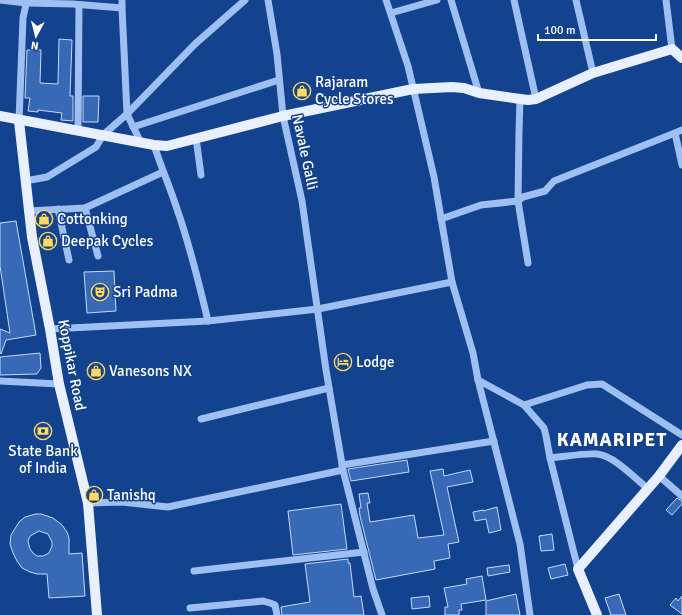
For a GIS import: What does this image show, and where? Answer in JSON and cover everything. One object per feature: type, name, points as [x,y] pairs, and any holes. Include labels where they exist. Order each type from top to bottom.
[{"type":"main road","points":[[0,116],[19,121],[141,143],[167,146],[283,116],[413,89],[452,87],[464,88],[479,93],[520,99],[536,99],[593,73],[672,49],[682,58]]},
{"type":"main road","name":"Koppikar Road","points":[[19,121],[32,237],[59,384],[88,503],[97,615]]},
{"type":"main road","points":[[597,615],[578,569],[659,476],[682,444]]},
{"type":"street","points":[[0,0],[75,3],[122,8]]},
{"type":"street","points":[[122,0],[127,114],[141,143]]},
{"type":"street","points":[[25,181],[47,177],[96,147],[103,135],[127,114],[195,44],[244,0]]},
{"type":"street","name":"Navale Galli","points":[[268,0],[277,54],[283,116],[302,201],[329,388],[343,468],[373,588],[382,615]]},
{"type":"street","points":[[386,0],[408,66],[434,177],[452,282],[473,353],[478,380],[520,544],[530,615]]},
{"type":"street","points":[[391,13],[437,0]]},
{"type":"street","points":[[451,0],[479,93]]},
{"type":"street","points":[[514,0],[536,99]]},
{"type":"street","points":[[576,0],[593,73]]},
{"type":"street","points":[[666,0],[672,49]]},
{"type":"street","points":[[19,121],[23,18],[27,2]]},
{"type":"street","points":[[75,3],[78,131]]},
{"type":"street","points":[[133,127],[279,80]]},
{"type":"street","points":[[520,99],[518,201],[528,263]]},
{"type":"street","points":[[441,219],[481,204],[518,201],[523,197],[544,191],[554,181],[678,131],[682,165]]},
{"type":"street","points":[[196,138],[201,175]]},
{"type":"street","points":[[154,145],[177,207],[196,266],[208,321]]},
{"type":"street","points":[[28,211],[85,208],[163,172]]},
{"type":"street","points":[[85,208],[98,256]]},
{"type":"street","points":[[58,209],[70,260]]},
{"type":"street","points":[[50,329],[208,321],[318,309],[452,282]]},
{"type":"street","points":[[478,380],[524,404],[544,428],[578,569]]},
{"type":"street","points":[[0,381],[59,384]]},
{"type":"street","points":[[524,404],[587,385],[602,384],[682,435]]},
{"type":"street","points":[[201,419],[329,388]]},
{"type":"street","points":[[88,503],[122,502],[168,507],[343,468],[494,441]]},
{"type":"street","points":[[550,458],[596,454],[605,456],[613,460],[648,489]]},
{"type":"street","points":[[659,476],[682,496]]},
{"type":"street","points":[[194,571],[364,552]]},
{"type":"street","points":[[190,608],[263,601],[270,602],[275,605],[277,615]]},
{"type":"building","points":[[59,39],[72,40],[70,96],[73,96],[73,121],[61,120],[62,113],[38,110],[38,112],[28,111],[30,98],[25,98],[27,50],[41,50],[40,83],[58,84]]},
{"type":"building","points":[[83,96],[99,96],[98,122],[83,122]]},
{"type":"building","points":[[16,221],[36,335],[6,340],[1,354],[0,329],[10,333],[0,266],[0,223]]},
{"type":"building","name":"Sri Padma","points":[[114,271],[116,311],[87,313],[84,272]]},
{"type":"building","points":[[40,353],[41,368],[37,374],[0,375],[0,357]]},
{"type":"building","points":[[407,460],[409,472],[351,481],[348,469]]},
{"type":"building","points":[[443,469],[444,476],[470,470],[473,482],[447,487],[459,542],[448,544],[450,558],[434,561],[435,569],[376,580],[360,516],[359,508],[361,508],[359,494],[368,493],[370,503],[367,503],[370,522],[414,515],[418,538],[444,535],[430,471]]},
{"type":"building","points":[[677,498],[682,501],[682,504],[672,515],[666,510]]},
{"type":"building","points":[[341,504],[347,549],[293,555],[288,511]]},
{"type":"building","points":[[497,507],[501,530],[489,533],[486,519],[475,521],[473,512]]},
{"type":"building","points":[[41,514],[53,518],[62,525],[69,538],[69,554],[82,553],[85,596],[49,598],[47,574],[37,574],[22,568],[13,553],[10,544],[11,535],[19,522],[25,517]],"holes":[[[39,531],[48,534],[52,542],[49,553],[43,556],[37,556],[30,549],[28,541],[30,536]]]},
{"type":"building","points":[[552,534],[554,550],[541,551],[539,536]]},
{"type":"building","points":[[348,559],[348,563],[350,563],[354,597],[361,596],[364,615],[282,615],[281,607],[310,602],[305,564]]},
{"type":"building","points":[[565,564],[568,575],[551,579],[548,568]]},
{"type":"building","points":[[509,565],[510,572],[488,576],[487,568]]},
{"type":"building","points":[[482,576],[486,600],[461,604],[462,610],[459,610],[459,615],[445,615],[445,607],[448,607],[444,588],[467,584],[466,579]]},
{"type":"building","points":[[516,594],[520,615],[486,615],[486,601]]},
{"type":"building","points":[[619,594],[626,615],[611,615],[605,598]]},
{"type":"building","points":[[429,596],[430,607],[412,609],[411,598]]},
{"type":"building","points":[[682,596],[682,614],[670,605],[676,598],[678,601]]},
{"type":"place","name":"Rajaram Cycle Stores","points":[[302,91]]},
{"type":"place","name":"Cottonking","points":[[44,219]]},
{"type":"place","name":"Deepak Cycles","points":[[48,241]]},
{"type":"place","name":"Sri Padma","points":[[100,292]]},
{"type":"place","name":"Lodge","points":[[343,362]]},
{"type":"place","name":"Vanesons NX","points":[[96,371]]},
{"type":"place","name":"State Bank of India","points":[[43,431]]},
{"type":"place","name":"Tanishq","points":[[94,495]]},
{"type":"district","name":"KAMARIPET","points":[[612,440]]}]
